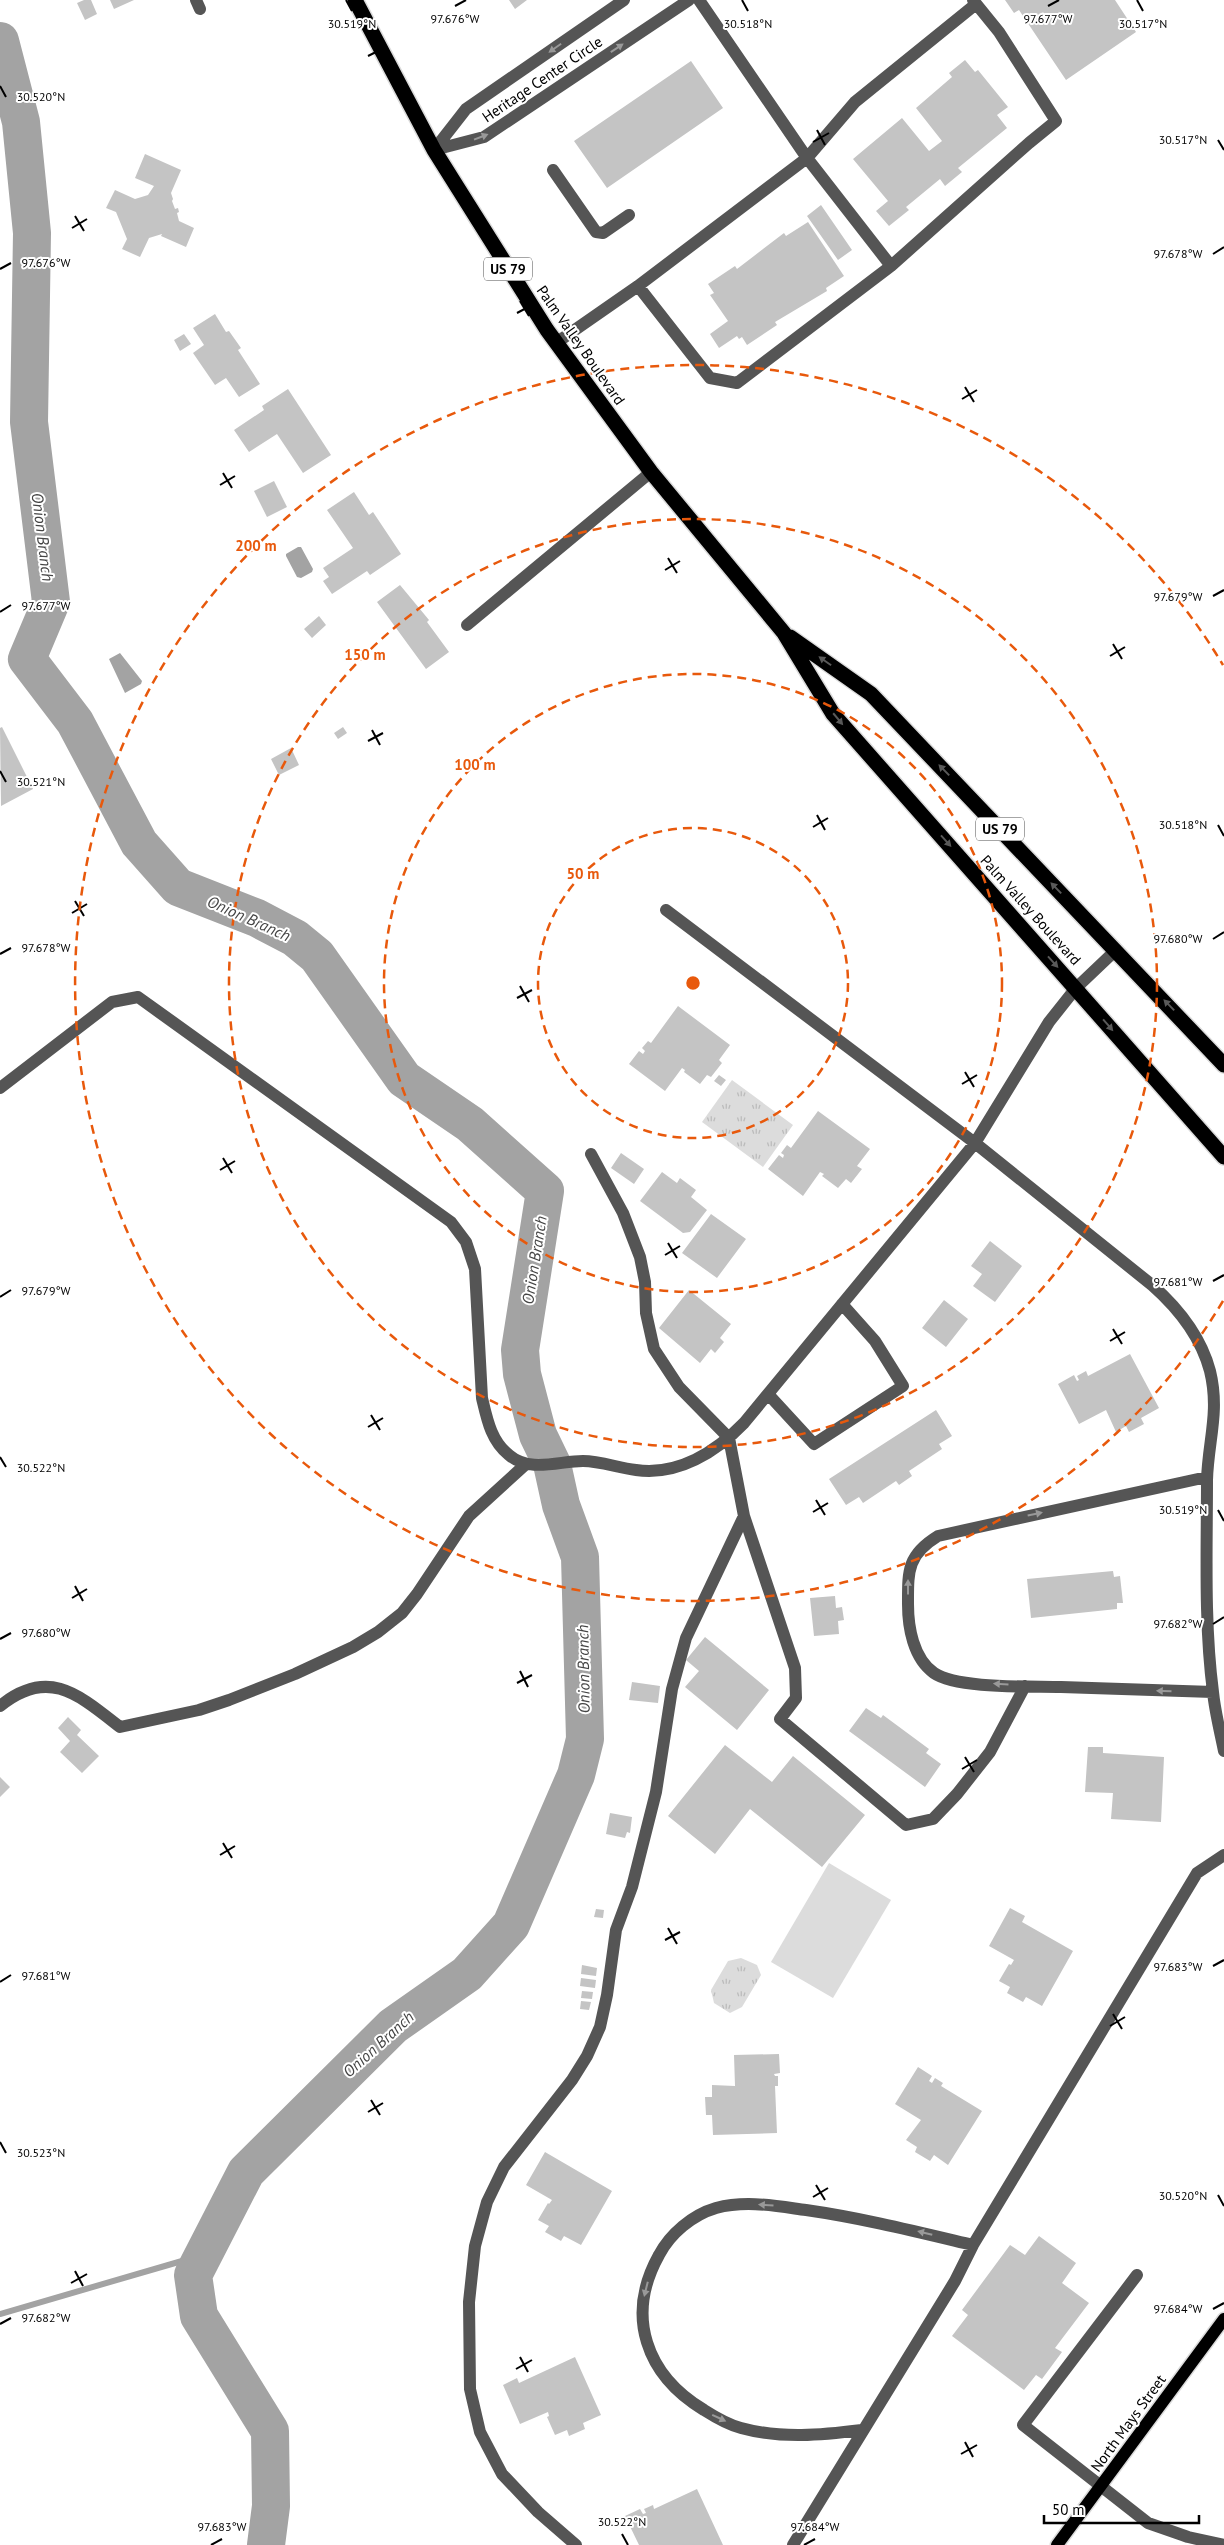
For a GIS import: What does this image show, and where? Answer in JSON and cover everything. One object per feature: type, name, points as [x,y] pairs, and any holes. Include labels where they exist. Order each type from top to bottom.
[{"type":"highway","name":"Palm Valley Boulevard","points":[[355,0],[434,150],[484,233],[556,343],[651,472],[784,633],[833,714],[1224,1157]]},
{"type":"highway","name":"Palm Valley Boulevard","points":[[784,633],[871,694],[1203,1040],[1224,1065]]},
{"type":"main road","name":"North Mays Street","points":[[1057,2545],[1102,2487],[1224,2318]]},
{"type":"street","name":"Heritage Center Circle","points":[[434,150],[466,110],[624,0]]},
{"type":"street","name":"Heritage Center Circle","points":[[434,150],[484,138],[688,0]]},
{"type":"street","points":[[699,0],[807,158],[892,266]]},
{"type":"street","points":[[556,343],[638,286],[807,158],[855,102],[974,2],[999,32],[1056,121],[964,200],[892,266],[737,382],[710,378],[638,286]]},
{"type":"street","points":[[553,170],[596,232],[603,233],[629,215]]},
{"type":"street","points":[[466,626],[651,472]]},
{"type":"street","points":[[666,910],[975,1143],[1152,1285],[1182,1316],[1202,1350],[1210,1369],[1214,1388],[1215,1424],[1207,1477],[1208,1615],[1213,1692],[1224,1751]]},
{"type":"street","points":[[0,1088],[112,1002],[138,998],[452,1222],[466,1242],[475,1269],[482,1398],[493,1438],[509,1456],[526,1464],[583,1461],[635,1470],[667,1469],[704,1455],[729,1438],[768,1394],[975,1143],[1049,1022],[1076,988],[1116,950]]},
{"type":"street","points":[[591,1154],[623,1213],[640,1257],[645,1282],[646,1313],[654,1349],[679,1388],[729,1438],[744,1516],[794,1668],[796,1698],[780,1718],[906,1825],[933,1819],[957,1794],[990,1752],[1025,1686]]},
{"type":"street","points":[[768,1394],[814,1444],[903,1386],[875,1341],[842,1304]]},
{"type":"street","points":[[0,1706],[25,1689],[37,1686],[54,1686],[92,1706],[120,1727],[199,1710],[295,1674],[353,1647],[378,1632],[402,1613],[417,1594],[469,1516],[526,1464]]},
{"type":"street","points":[[1207,1477],[938,1536],[918,1551],[912,1562],[908,1576],[908,1616],[917,1650],[924,1662],[934,1673],[961,1682],[1213,1692]]},
{"type":"street","points":[[576,2545],[538,2512],[508,2480],[489,2452],[480,2432],[470,2389],[469,2302],[475,2246],[487,2202],[504,2166],[572,2080],[587,2056],[600,2026],[607,1995],[616,1930],[632,1887],[656,1792],[672,1689],[686,1638],[744,1516]]},
{"type":"street","points":[[793,2545],[955,2280],[973,2245],[1196,1874],[1224,1855]]},
{"type":"street","points":[[862,2430],[798,2436],[741,2428],[712,2415],[680,2394],[656,2364],[644,2331],[644,2293],[652,2268],[663,2248],[684,2226],[700,2214],[715,2208],[738,2204],[766,2204],[828,2213],[973,2245]]},
{"type":"street","points":[[1137,2275],[1023,2425],[1148,2523],[1188,2537],[1224,2545]]},
{"type":"green space","points":[[732,1080],[793,1125],[763,1167],[702,1122]]},
{"type":"green space","points":[[829,1863],[891,1900],[833,1998],[771,1962]]},
{"type":"green space","points":[[741,1958],[757,1965],[761,1975],[742,2007],[730,2013],[714,2003],[711,1990],[728,1961]]},
{"type":"shaded area","points":[[301,547],[313,569],[312,572],[301,578],[297,577],[286,556],[286,554]]},
{"type":"shaded area","points":[[120,653],[142,681],[141,684],[125,693],[109,659]]},
{"type":"building","points":[[91,0],[97,14],[85,20],[77,3]]},
{"type":"building","points":[[110,0],[134,0],[114,9]]},
{"type":"building","points":[[509,0],[527,0],[515,9]]},
{"type":"building","points":[[1005,0],[1115,0],[1136,32],[1066,80],[1019,10],[1014,13]]},
{"type":"building","points":[[965,60],[975,72],[978,70],[1008,107],[997,115],[1007,128],[958,168],[962,172],[945,186],[940,179],[906,207],[909,210],[889,226],[876,211],[888,201],[853,159],[902,118],[929,151],[942,141],[916,108],[952,77],[949,73]]},
{"type":"building","points":[[691,61],[723,108],[607,188],[574,141]]},
{"type":"building","points":[[145,154],[181,170],[171,193],[172,201],[175,209],[178,208],[179,221],[194,228],[186,247],[161,236],[162,234],[149,238],[140,257],[122,249],[127,239],[116,212],[106,208],[115,190],[135,199],[148,195],[154,186],[135,178]]},
{"type":"building","points":[[821,205],[852,250],[838,260],[807,216]]},
{"type":"building","points":[[808,222],[844,276],[826,288],[827,291],[775,322],[777,325],[747,345],[742,337],[739,339],[737,336],[719,348],[710,334],[728,321],[710,295],[714,293],[708,284],[735,266],[737,269],[784,233],[786,236]]},
{"type":"building","points":[[215,314],[226,332],[229,331],[241,348],[238,350],[260,384],[239,397],[226,378],[215,385],[193,353],[204,345],[193,328]]},
{"type":"building","points":[[184,334],[191,344],[180,351],[174,340]]},
{"type":"building","points":[[288,389],[331,455],[303,473],[277,434],[249,452],[234,430],[264,410],[262,406]]},
{"type":"building","points":[[274,481],[287,507],[267,517],[254,491]]},
{"type":"building","points":[[354,492],[369,515],[373,512],[401,554],[370,575],[367,571],[332,594],[323,581],[329,577],[323,568],[353,548],[327,510]]},
{"type":"building","points":[[400,585],[429,620],[427,622],[449,652],[426,669],[377,602]]},
{"type":"building","points":[[319,616],[326,625],[312,638],[304,629]]},
{"type":"building","points":[[2,727],[33,789],[1,806],[0,728]]},
{"type":"building","points":[[343,727],[347,733],[338,739],[334,733]]},
{"type":"building","points":[[291,748],[299,765],[279,775],[271,759]]},
{"type":"building","points":[[678,1006],[730,1045],[719,1060],[722,1063],[711,1077],[707,1075],[700,1084],[684,1072],[685,1070],[682,1068],[665,1091],[629,1064],[639,1051],[643,1054],[645,1051],[642,1048],[648,1041],[651,1043]]},
{"type":"building","points":[[719,1075],[726,1080],[721,1086],[714,1081]]},
{"type":"building","points":[[818,1111],[870,1149],[857,1166],[862,1169],[851,1183],[846,1179],[838,1188],[822,1176],[824,1174],[820,1172],[803,1196],[768,1169],[779,1155],[783,1158],[784,1155],[781,1153],[787,1145],[791,1148]]},
{"type":"building","points":[[621,1153],[644,1169],[634,1184],[611,1168]]},
{"type":"building","points":[[662,1172],[677,1183],[680,1178],[696,1190],[691,1197],[707,1210],[690,1232],[683,1233],[640,1201]]},
{"type":"building","points":[[711,1214],[746,1239],[717,1278],[682,1253]]},
{"type":"building","points":[[990,1241],[1022,1266],[995,1302],[973,1286],[982,1274],[971,1266]]},
{"type":"building","points":[[689,1290],[731,1324],[720,1338],[724,1342],[715,1353],[711,1349],[700,1363],[659,1328]]},
{"type":"building","points":[[944,1300],[968,1319],[946,1347],[922,1328]]},
{"type":"building","points":[[1130,1354],[1159,1408],[1141,1418],[1144,1424],[1129,1432],[1126,1426],[1116,1432],[1106,1410],[1079,1424],[1058,1384],[1074,1375],[1077,1381],[1079,1380],[1077,1376],[1086,1371],[1088,1376]]},
{"type":"building","points":[[936,1410],[952,1436],[939,1444],[942,1449],[909,1471],[912,1476],[899,1485],[896,1481],[863,1503],[859,1497],[846,1505],[829,1479]]},
{"type":"building","points":[[1113,1571],[1114,1577],[1120,1576],[1123,1603],[1117,1603],[1117,1609],[1031,1618],[1027,1579]]},
{"type":"building","points":[[835,1596],[836,1608],[842,1607],[844,1620],[838,1621],[839,1634],[814,1636],[810,1598]]},
{"type":"building","points":[[705,1637],[769,1690],[737,1730],[685,1687],[699,1671],[686,1660]]},
{"type":"building","points":[[632,1682],[660,1686],[658,1703],[629,1700]]},
{"type":"building","points":[[866,1708],[881,1718],[883,1715],[929,1749],[926,1753],[941,1764],[925,1787],[849,1731]]},
{"type":"building","points":[[68,1717],[81,1730],[77,1735],[99,1756],[82,1773],[60,1752],[70,1741],[58,1728]]},
{"type":"building","points":[[725,1745],[772,1782],[793,1756],[865,1815],[822,1867],[750,1809],[715,1854],[668,1816]]},
{"type":"building","points":[[1088,1747],[1103,1747],[1103,1753],[1164,1757],[1161,1822],[1111,1819],[1113,1793],[1085,1792]]},
{"type":"building","points":[[0,1777],[10,1787],[0,1797]]},
{"type":"building","points":[[610,1813],[632,1817],[630,1833],[627,1832],[625,1838],[606,1834]]},
{"type":"building","points":[[1010,1908],[1025,1916],[1022,1922],[1073,1951],[1042,2006],[1026,1997],[1023,2002],[1007,1993],[1010,1987],[999,1981],[1009,1964],[1011,1965],[1014,1960],[989,1946]]},
{"type":"building","points":[[596,1909],[604,1910],[603,1918],[594,1917]]},
{"type":"building","points":[[582,1965],[597,1968],[596,1976],[581,1974]]},
{"type":"building","points":[[581,1978],[596,1980],[595,1988],[580,1986]]},
{"type":"building","points":[[582,1991],[593,1992],[592,1999],[581,1998]]},
{"type":"building","points":[[581,2001],[591,2002],[589,2010],[580,2009]]},
{"type":"building","points":[[779,2054],[780,2073],[774,2074],[778,2076],[778,2086],[775,2086],[777,2133],[713,2135],[712,2115],[706,2115],[705,2097],[712,2097],[712,2085],[735,2086],[734,2055]]},
{"type":"building","points":[[918,2067],[932,2076],[929,2081],[932,2083],[935,2078],[943,2083],[941,2086],[982,2111],[948,2165],[934,2155],[930,2161],[915,2152],[917,2147],[906,2140],[921,2120],[895,2104]]},
{"type":"building","points":[[545,2152],[612,2191],[581,2245],[564,2236],[561,2241],[545,2232],[549,2226],[538,2220],[548,2203],[552,2200],[526,2185]]},
{"type":"building","points":[[1039,2236],[1076,2263],[1062,2283],[1089,2303],[1055,2348],[1062,2352],[1042,2379],[1036,2375],[1024,2390],[952,2336],[968,2315],[962,2310],[1010,2245],[1025,2255]]},
{"type":"building","points":[[575,2357],[601,2415],[583,2423],[585,2429],[569,2436],[567,2430],[555,2435],[547,2417],[549,2416],[548,2412],[520,2424],[503,2385],[517,2378],[519,2383]]},
{"type":"building","points":[[697,2489],[723,2545],[639,2545],[625,2516],[640,2509],[643,2514],[646,2513],[644,2509],[653,2505],[654,2509]]},
{"type":"waterway","name":"Onion Branch","points":[[0,41],[21,122],[32,233],[29,422],[51,602],[27,659],[75,722],[139,843],[178,887],[257,918],[295,938],[317,956],[404,1079],[470,1124],[545,1191],[520,1350],[522,1374],[538,1435],[552,1464],[561,1505],[580,1557],[585,1739],[576,1775],[511,1925],[467,1974],[393,2026],[246,2172],[193,2275],[199,2316],[270,2431],[271,2506],[266,2545]]},
{"type":"waterway","points":[[0,2314],[182,2261],[201,2260]]},
{"type":"waterway","name":"Onion Branch","points":[[259,2545],[267,2539]]}]
